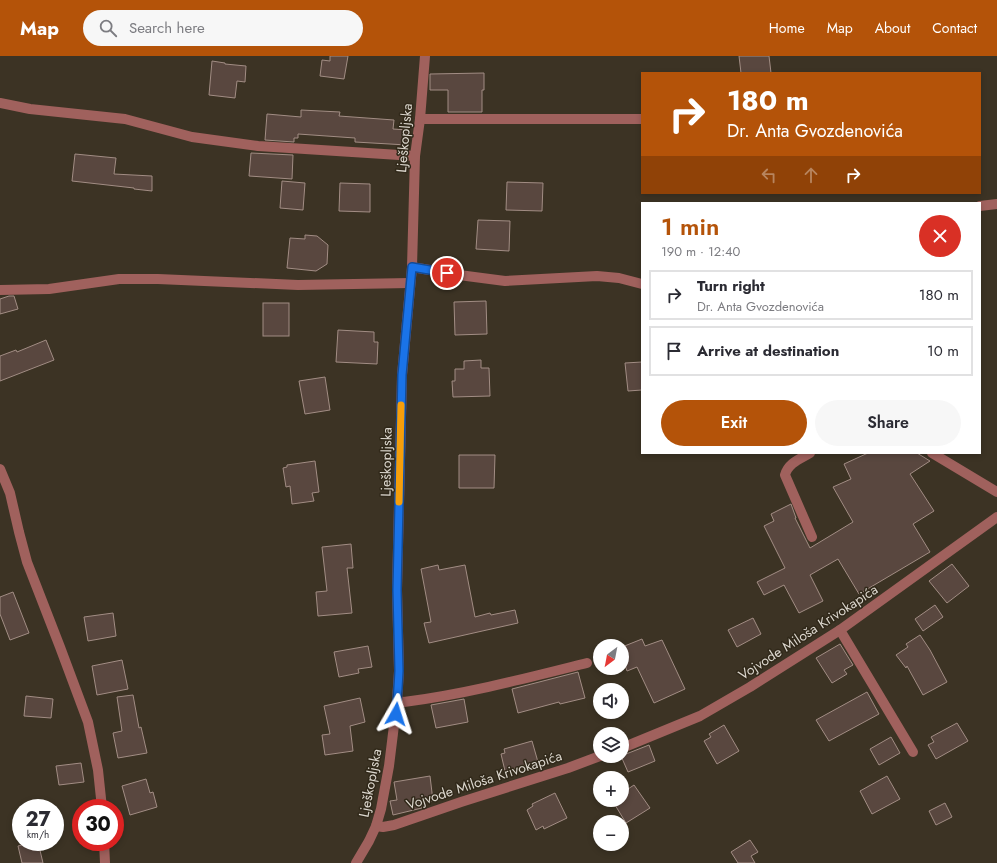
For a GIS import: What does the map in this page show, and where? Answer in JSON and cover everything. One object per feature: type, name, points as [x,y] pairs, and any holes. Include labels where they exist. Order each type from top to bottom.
[{"type":"street","name":"Lješkopljska","points":[[356,863],[376,826],[381,809],[385,791],[397,701],[399,671],[397,590],[402,375],[412,267],[415,156],[420,119],[425,56]]},
{"type":"street","points":[[0,103],[30,109],[125,119],[192,136],[258,146],[415,156]]},
{"type":"street","points":[[420,119],[641,119]]},
{"type":"street","points":[[981,206],[997,204]]},
{"type":"street","points":[[412,267],[505,281],[597,276],[619,278],[641,284]]},
{"type":"street","points":[[0,290],[49,289],[118,279],[158,279],[298,285],[410,283]]},
{"type":"street","points":[[808,454],[791,464],[786,469],[785,475],[812,537]]},
{"type":"street","points":[[934,454],[997,492]]},
{"type":"street","points":[[0,469],[10,493],[18,532],[27,562],[88,722],[98,770],[101,799]]},
{"type":"street","name":"Vojvode Miloša Krivokapića","points":[[629,745],[700,716],[750,687],[840,630],[997,518]]},
{"type":"street","points":[[840,630],[912,752]]},
{"type":"street","points":[[397,701],[404,702],[468,692],[587,663]]},
{"type":"street","name":"Vojvode Miloša Krivokapića","points":[[376,826],[383,827],[394,825],[593,759]]},
{"type":"street","points":[[104,851],[105,863]]},
{"type":"building","points":[[330,56],[348,56],[344,79],[320,76],[322,60],[330,61]]},
{"type":"building","points":[[739,56],[769,56],[771,72],[741,72]]},
{"type":"building","points":[[212,61],[246,66],[245,82],[237,81],[235,98],[209,95]]},
{"type":"building","points":[[484,73],[482,112],[448,112],[448,90],[430,90],[430,74]]},
{"type":"building","points":[[301,110],[340,112],[339,116],[394,120],[393,129],[408,130],[407,145],[355,142],[355,138],[298,134],[298,138],[294,138],[294,142],[265,140],[267,114],[301,117]]},
{"type":"building","points":[[251,153],[293,155],[292,179],[249,176]]},
{"type":"building","points":[[75,154],[116,158],[114,174],[152,176],[152,191],[72,181]]},
{"type":"building","points":[[282,181],[305,183],[303,210],[280,208]]},
{"type":"building","points":[[507,182],[543,183],[542,211],[506,210]]},
{"type":"building","points":[[340,183],[370,184],[370,212],[339,211]]},
{"type":"building","points":[[478,220],[510,221],[509,251],[476,249]]},
{"type":"building","points":[[305,235],[317,236],[328,245],[327,264],[316,271],[287,268],[290,238],[305,239]]},
{"type":"building","points":[[14,296],[18,309],[0,314],[0,299]]},
{"type":"building","points":[[486,301],[487,334],[455,335],[454,302]]},
{"type":"building","points":[[263,303],[289,303],[289,336],[263,336]]},
{"type":"building","points":[[338,330],[374,332],[374,342],[378,342],[377,364],[336,362]]},
{"type":"building","points":[[46,340],[54,360],[0,381],[0,356],[16,350],[17,352]]},
{"type":"building","points":[[481,360],[481,368],[489,368],[490,396],[453,397],[452,381],[455,381],[455,369],[464,369],[464,361]]},
{"type":"building","points":[[641,362],[641,390],[628,391],[625,363]]},
{"type":"building","points":[[325,377],[330,410],[305,414],[299,381]]},
{"type":"building","points":[[866,454],[919,454],[930,461],[910,474],[934,511],[913,524],[930,552],[859,594],[838,559],[810,575],[823,601],[799,613],[784,585],[764,595],[757,582],[785,568],[764,526],[774,521],[771,514],[791,504],[795,518],[810,548],[853,522],[833,487],[851,479],[844,464]]},
{"type":"building","points":[[459,455],[495,455],[494,488],[459,488]]},
{"type":"building","points":[[315,461],[319,492],[312,493],[314,501],[292,504],[290,486],[286,487],[283,468],[287,467],[287,465]]},
{"type":"building","points":[[351,544],[353,568],[347,568],[352,613],[318,616],[316,592],[327,591],[322,547]]},
{"type":"building","points":[[952,564],[969,586],[947,603],[929,581]]},
{"type":"building","points":[[438,565],[439,570],[465,565],[475,617],[490,613],[491,615],[515,610],[518,623],[429,643],[424,623],[431,622],[421,569]]},
{"type":"building","points":[[13,592],[29,633],[10,640],[0,614],[0,597]]},
{"type":"building","points":[[935,605],[943,617],[923,631],[915,619]]},
{"type":"building","points":[[113,613],[116,636],[88,641],[84,617]]},
{"type":"building","points":[[753,618],[761,634],[737,647],[728,630]]},
{"type":"building","points":[[920,635],[947,682],[923,695],[907,666],[906,668],[896,655],[908,647],[906,644]]},
{"type":"building","points":[[642,639],[645,646],[662,640],[685,689],[654,703],[637,667],[629,670],[629,644]]},
{"type":"building","points":[[840,644],[853,665],[844,670],[847,674],[832,683],[816,658]]},
{"type":"building","points":[[368,646],[372,667],[358,669],[359,673],[339,677],[334,652]]},
{"type":"building","points":[[122,660],[128,689],[97,695],[92,666]]},
{"type":"building","points":[[578,672],[585,698],[560,704],[559,702],[518,713],[512,689]]},
{"type":"building","points":[[867,692],[879,714],[829,741],[816,720]]},
{"type":"building","points":[[133,695],[139,728],[141,727],[147,753],[118,758],[113,733],[122,731],[117,697]]},
{"type":"building","points":[[26,696],[53,699],[51,718],[24,716]]},
{"type":"building","points":[[360,698],[365,722],[350,726],[353,751],[325,755],[322,735],[330,734],[324,706]]},
{"type":"building","points":[[464,699],[468,722],[436,728],[431,705]]},
{"type":"building","points":[[957,723],[968,741],[936,759],[928,745],[934,742],[931,737]]},
{"type":"building","points":[[724,725],[739,751],[717,764],[704,741],[711,737],[709,734]]},
{"type":"building","points":[[891,737],[900,753],[879,765],[870,749]]},
{"type":"building","points":[[532,741],[538,762],[505,771],[501,754],[505,753],[504,749]]},
{"type":"building","points":[[649,745],[655,761],[629,772],[624,763],[629,763],[629,753]]},
{"type":"building","points":[[81,763],[84,782],[59,785],[56,766]]},
{"type":"building","points":[[430,776],[433,801],[421,802],[422,808],[393,815],[390,801],[397,800],[394,782]]},
{"type":"building","points":[[887,776],[900,799],[872,814],[860,791]]},
{"type":"building","points":[[146,779],[150,793],[153,792],[157,807],[130,815],[122,786]]},
{"type":"building","points":[[634,785],[650,808],[629,821],[629,815],[621,815],[616,807],[629,807],[629,788]]},
{"type":"building","points":[[555,793],[567,818],[544,829],[543,826],[536,830],[527,810],[533,806],[532,804]]},
{"type":"building","points":[[945,803],[952,817],[936,825],[929,811]]},
{"type":"building","points":[[750,840],[758,852],[751,856],[755,863],[738,863],[731,852]]},
{"type":"building","points":[[19,851],[40,851],[43,863],[22,863]]},
{"type":"slow traffic","points":[[399,502],[401,405]]},
{"type":"route","points":[[396,714],[399,671],[397,590],[402,375],[410,283],[412,267],[447,273]]}]
